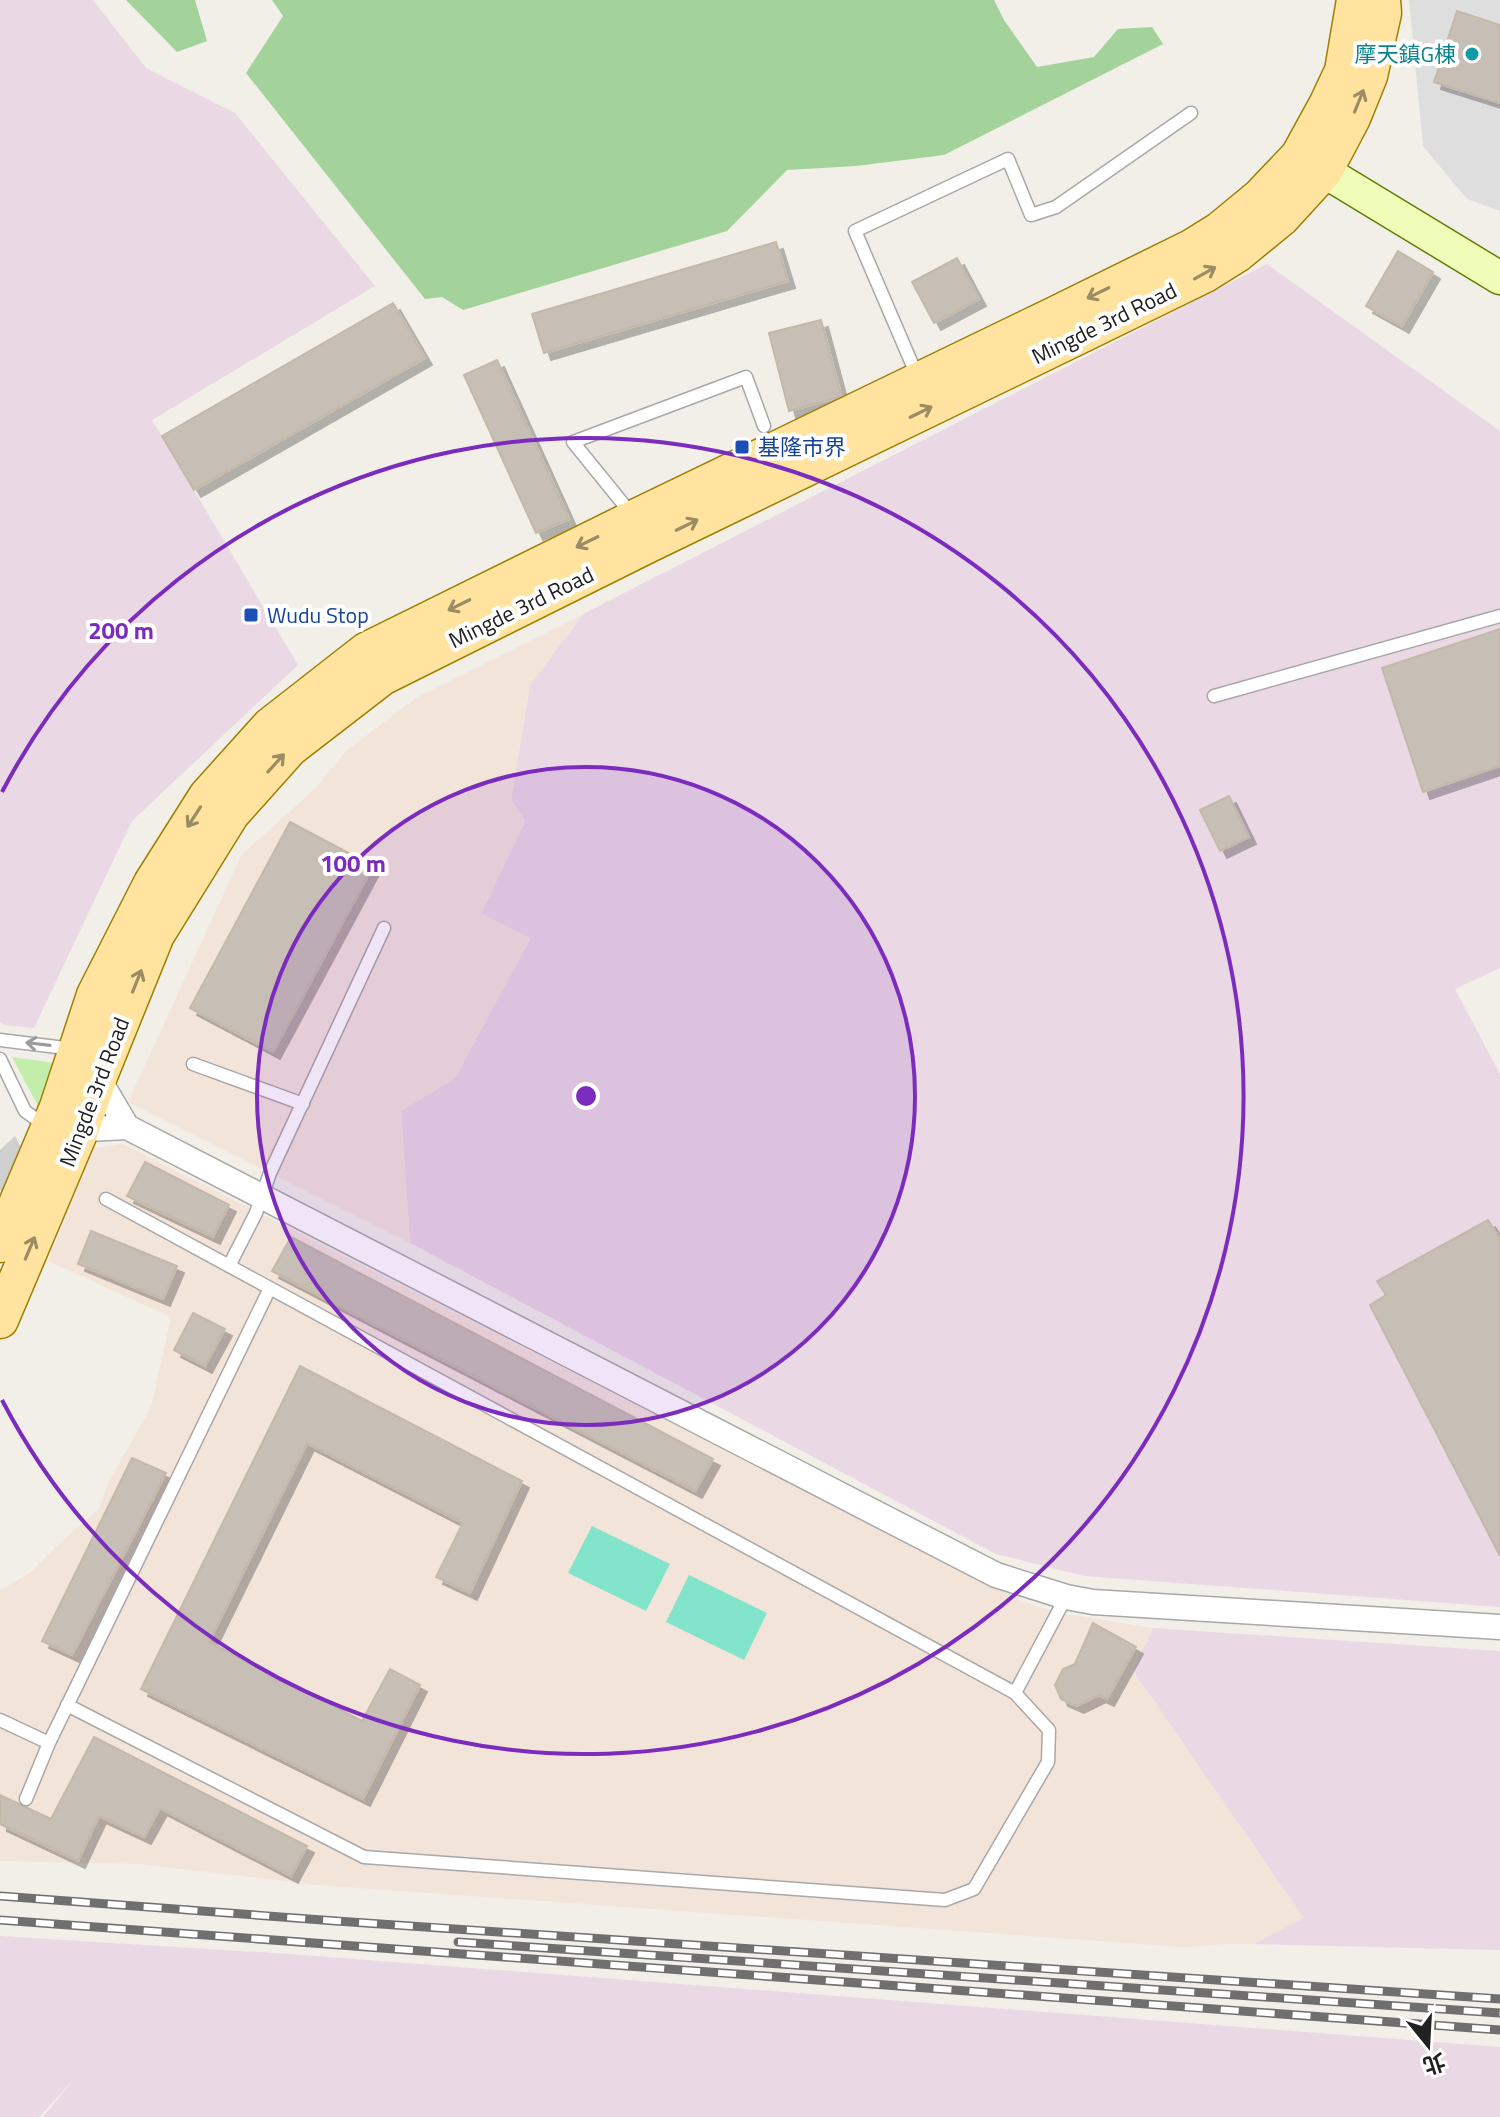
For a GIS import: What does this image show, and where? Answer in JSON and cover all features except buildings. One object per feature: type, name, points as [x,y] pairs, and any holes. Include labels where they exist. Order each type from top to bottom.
[{"type":"main road","points":[[1312,163],[1327,105],[1343,71],[1355,0]]},
{"type":"main road","points":[[1312,163],[1352,118],[1369,76],[1383,13],[1382,0]]},
{"type":"main road","name":"Mingde 3rd Road","points":[[0,1320],[87,1063],[156,935],[231,814],[290,748],[382,677],[641,531],[919,381],[1200,242],[1312,163]]},
{"type":"main road","name":"Mingde 3rd Road","points":[[641,531],[1205,274],[1237,254],[1281,218],[1312,163]]},
{"type":"main road","name":"Mingde 3rd Road","points":[[0,1244],[64,1130]]},
{"type":"street","points":[[1312,163],[1500,278]]},
{"type":"street","points":[[87,1063],[127,1127]]},
{"type":"street","points":[[64,1130],[127,1127],[996,1575],[1066,1597],[1093,1602],[1500,1627]]},
{"type":"lane","points":[[919,381],[855,231],[1008,159],[1031,215],[1056,207],[1191,113]]},
{"type":"lane","points":[[641,531],[573,442],[746,377],[764,426]]},
{"type":"lane","points":[[1214,696],[1500,616]]},
{"type":"lane","points":[[229,1266],[384,928]]},
{"type":"lane","points":[[0,1040],[87,1063]]},
{"type":"lane","points":[[0,1059],[25,1111],[64,1130]]},
{"type":"lane","points":[[193,1064],[303,1104]]},
{"type":"lane","points":[[67,1705],[364,1857],[945,1900],[974,1889],[1048,1762],[1049,1730],[1015,1693],[106,1199]]},
{"type":"lane","points":[[26,1799],[67,1705],[270,1288]]},
{"type":"lane","points":[[1015,1693],[1066,1597]]},
{"type":"lane","points":[[0,1720],[49,1743]]},
{"type":"shaded area","points":[[0,0],[93,0],[146,68],[235,113],[375,286],[152,420],[298,665],[132,821],[34,1028],[0,1022]]},
{"type":"shaded area","points":[[1409,0],[1500,0],[1500,211],[1467,199],[1423,146]]},
{"type":"shaded area","points":[[1267,264],[1500,431],[1500,968],[1455,989],[1500,1074],[1500,1607],[1084,1576],[996,1554],[410,1243],[401,1111],[455,1078],[530,938],[481,914],[525,821],[511,800],[530,685],[583,614]]},
{"type":"shaded area","points":[[583,614],[530,685],[511,800],[525,821],[481,913],[531,938],[455,1078],[401,1111],[410,1243],[128,1102],[242,854],[314,790],[346,751],[416,698]]},
{"type":"shaded area","points":[[15,1136],[24,1153],[8,1194],[0,1190],[0,1150]]},
{"type":"shaded area","points":[[123,1144],[1025,1602],[1058,1613],[1153,1628],[1133,1671],[1304,1918],[1253,1944],[1184,1947],[318,1885],[141,1864],[0,1861],[0,1590],[30,1573],[99,1509],[108,1483],[151,1407],[171,1317],[48,1261],[94,1148]]},
{"type":"shaded area","points":[[1153,1628],[1500,1651],[1500,1950],[1253,1944],[1303,1918],[1133,1671]]},
{"type":"shaded area","points":[[0,1936],[289,1954],[1500,2047],[1500,2117],[43,2117],[75,2078],[39,2117],[0,2117]]},
{"type":"green space","points":[[126,0],[195,0],[207,41],[177,52]]},
{"type":"green space","points":[[272,0],[994,0],[1037,67],[1094,57],[1118,29],[1152,27],[1163,44],[944,155],[856,166],[787,170],[727,231],[463,310],[442,297],[425,299],[246,73],[283,16]]},
{"type":"green space","points":[[12,1057],[54,1063],[38,1106]]},
{"type":"green space","points":[[592,1526],[670,1564],[646,1611],[568,1573]]},
{"type":"green space","points":[[689,1575],[767,1613],[744,1660],[666,1622]]},
{"type":"railway","points":[[0,1896],[1500,1999]]},
{"type":"railway","points":[[0,1920],[1500,2030]]},
{"type":"railway","points":[[458,1942],[1500,2013]]},
{"type":"place","name":"摩天鎮G棟","points":[[1472,54]]},
{"type":"place","name":"基隆市界","points":[[742,447]]},
{"type":"place","name":"Wudu Stop","points":[[251,615]]}]
